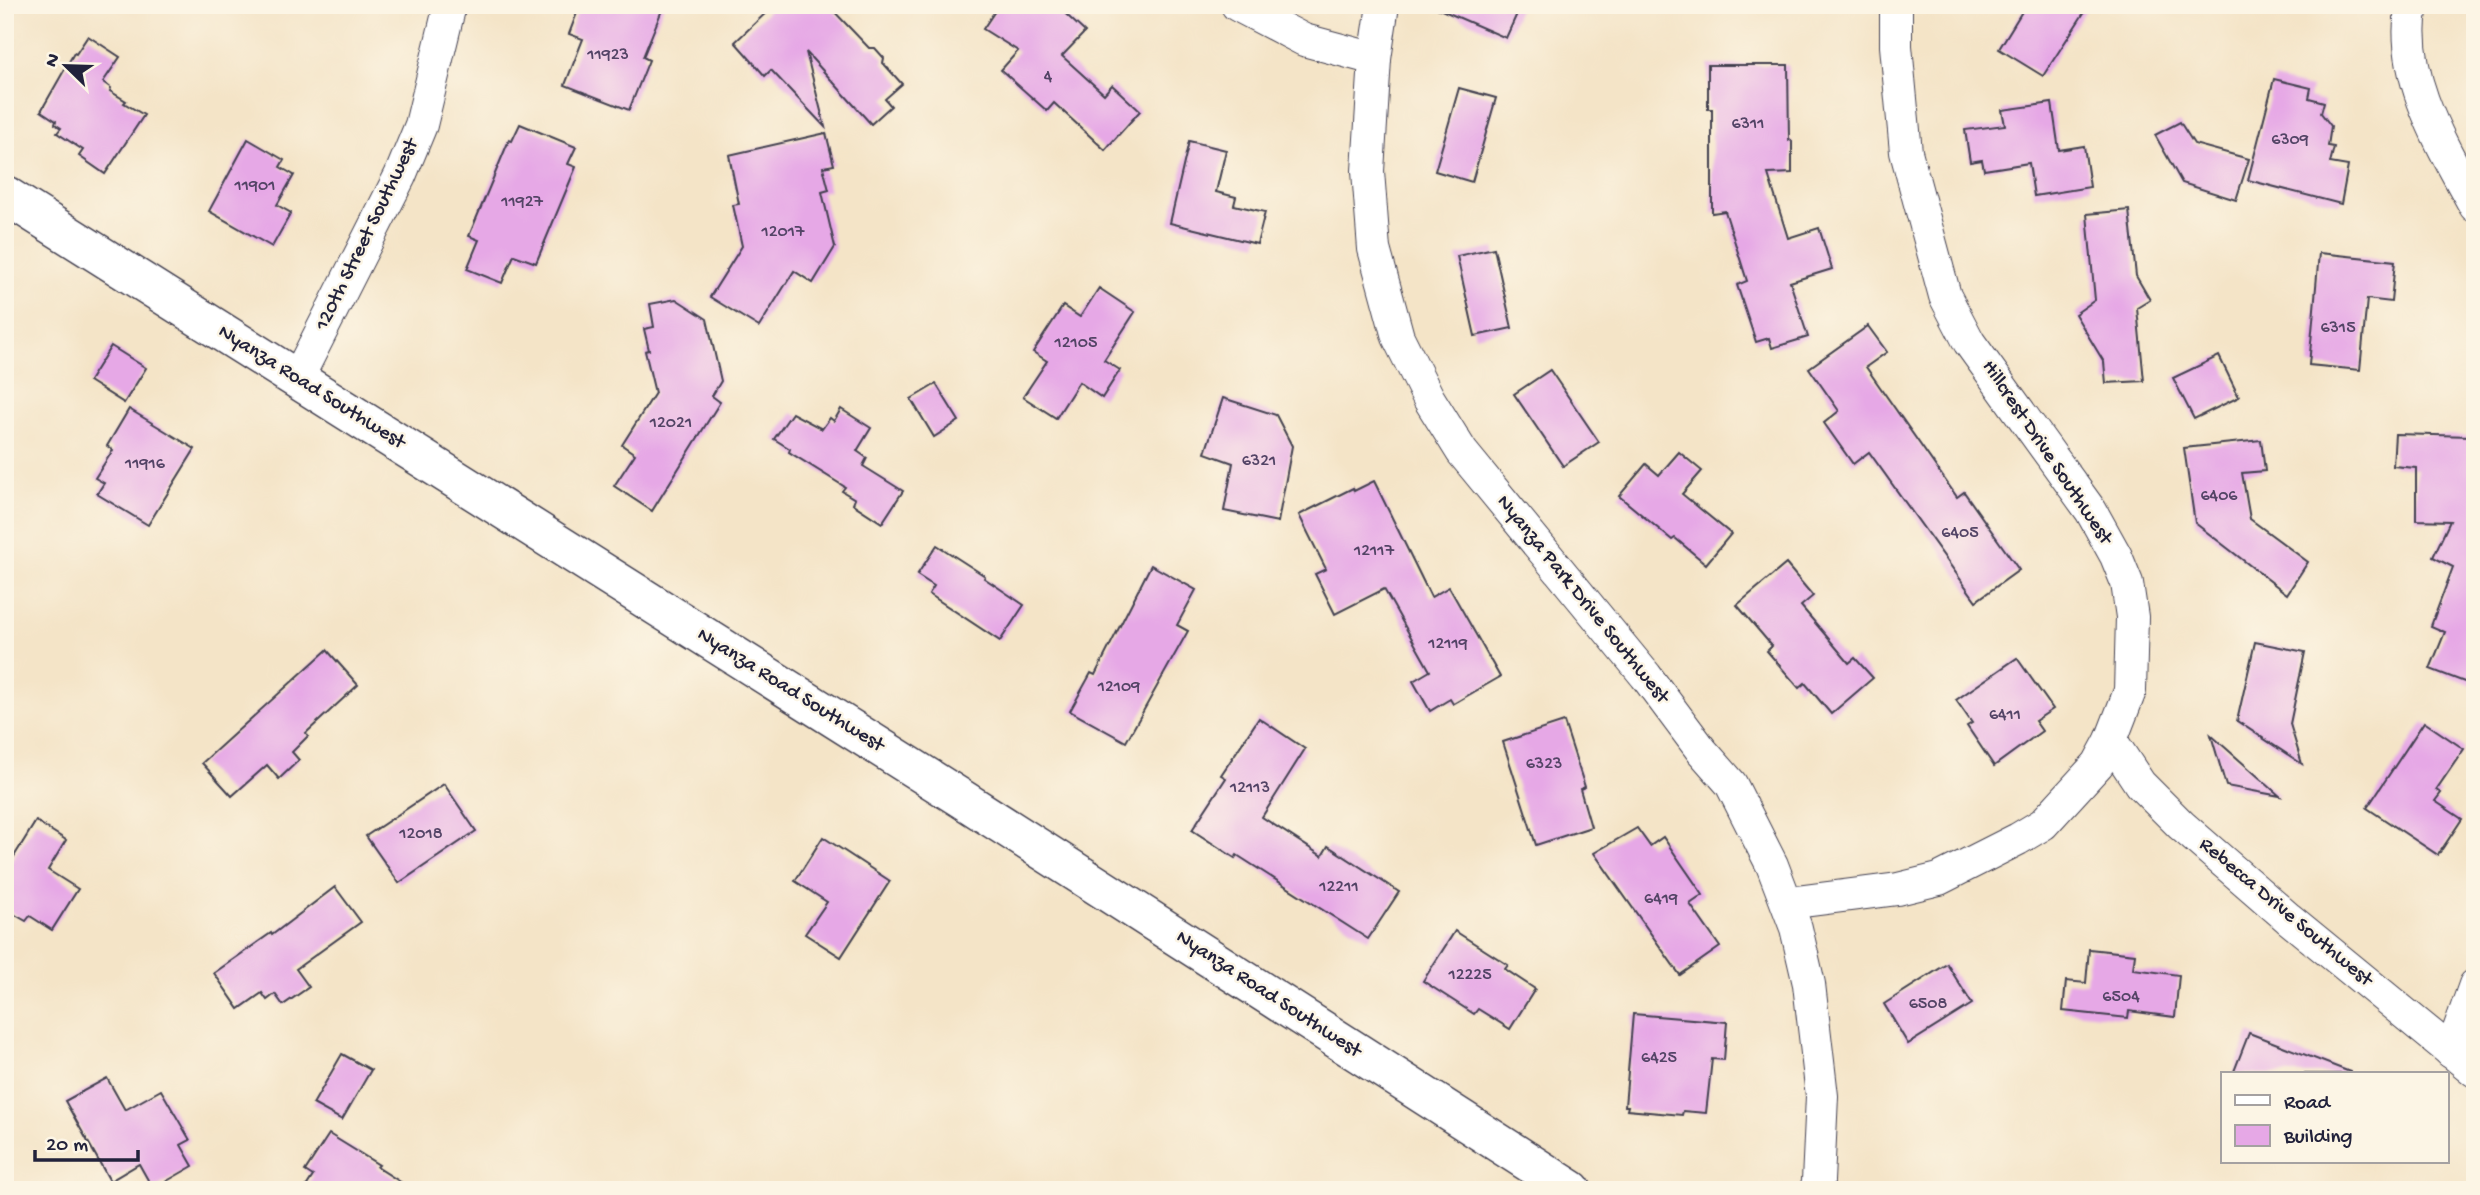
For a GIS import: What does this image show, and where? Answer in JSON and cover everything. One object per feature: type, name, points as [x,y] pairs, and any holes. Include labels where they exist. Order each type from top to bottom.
[{"type":"street","name":"120th Street Southwest","points":[[297,379],[400,176],[421,125],[450,5]]},
{"type":"street","points":[[1237,5],[1304,40],[1375,59]]},
{"type":"street","name":"Nyanza Park Drive Southwest","points":[[1383,5],[1375,59],[1368,171],[1374,250],[1398,337],[1429,399],[1461,452],[1646,676],[1702,751],[1731,784],[1772,865],[1788,903],[1809,984],[1822,1096],[1816,1190]]},
{"type":"street","name":"Hillcrest Drive Southwest","points":[[1788,903],[1898,889],[1939,879],[2042,824],[2098,764],[2130,691],[2132,617],[2127,583],[2116,556],[2091,511],[1969,342],[1945,296],[1906,152],[1896,46],[1896,5]]},
{"type":"street","points":[[2412,5],[2409,37],[2413,74],[2443,146],[2475,206]]},
{"type":"street","name":"Nyanza Road Southwest","points":[[5,195],[1073,869],[1572,1190]]},
{"type":"street","name":"Rebecca Drive Southwest","points":[[2110,740],[2140,784],[2181,825],[2288,918],[2475,1071]]},
{"type":"street","points":[[2451,1052],[2475,985]]},
{"type":"building","points":[[580,5],[664,5],[643,57],[649,60],[629,110],[565,85],[583,39],[569,34]]},
{"type":"building","points":[[765,5],[828,5],[869,48],[875,48],[884,58],[883,63],[902,84],[885,99],[891,106],[871,124],[806,52],[825,127],[771,70],[765,76],[735,42],[769,10]]},
{"type":"building","points":[[999,5],[1056,5],[1085,32],[1062,56],[1104,94],[1112,85],[1140,111],[1105,150],[1054,103],[1047,111],[1001,70],[1018,51],[983,29]]},
{"type":"building","points":[[1430,5],[1521,5],[1506,38]]},
{"type":"building","points":[[2026,5],[2089,5],[2043,76],[1999,49]]},
{"type":"building","points":[[88,36],[120,57],[103,82],[111,88],[110,91],[126,101],[124,103],[144,115],[105,174],[79,156],[83,150],[57,133],[61,128],[55,124],[56,121],[41,111],[74,53],[76,54]]},
{"type":"building","points":[[1708,65],[1788,65],[1792,173],[1768,174],[1788,238],[1819,228],[1832,269],[1790,282],[1808,337],[1772,348],[1769,338],[1756,342],[1737,285],[1747,281],[1725,211],[1712,213],[1712,109],[1708,109]]},
{"type":"building","points":[[2274,79],[2311,88],[2309,98],[2324,102],[2321,113],[2331,126],[2328,146],[2334,147],[2330,163],[2348,166],[2341,204],[2248,180]]},
{"type":"building","points":[[1459,88],[1496,98],[1472,182],[1435,171]]},
{"type":"building","points":[[2052,103],[2059,150],[2084,146],[2090,187],[2034,196],[2029,163],[1984,170],[1982,160],[1970,162],[1965,130],[2005,125],[2002,110]]},
{"type":"building","points":[[2180,122],[2194,144],[2249,159],[2236,200],[2182,183],[2155,135]]},
{"type":"building","points":[[520,124],[576,147],[568,164],[576,167],[536,263],[514,255],[502,283],[467,269],[479,240],[469,236],[509,140],[512,141]]},
{"type":"building","points":[[826,133],[834,165],[823,167],[829,190],[822,192],[835,247],[813,283],[794,271],[759,327],[710,297],[742,246],[733,205],[739,204],[729,155]]},
{"type":"building","points":[[248,139],[284,160],[280,167],[294,175],[277,205],[291,213],[272,247],[209,211]]},
{"type":"building","points":[[1189,141],[1226,150],[1216,192],[1236,197],[1234,205],[1265,212],[1257,244],[1170,223]]},
{"type":"building","points":[[2129,210],[2136,276],[2150,300],[2137,308],[2144,381],[2106,383],[2104,362],[2075,314],[2095,300],[2087,214]]},
{"type":"building","points":[[1494,248],[1512,328],[1475,336],[1457,256]]},
{"type":"building","points":[[2319,253],[2395,261],[2391,302],[2367,299],[2360,370],[2309,365]]},
{"type":"building","points":[[1099,288],[1135,312],[1104,360],[1120,370],[1102,398],[1079,382],[1056,418],[1023,397],[1047,361],[1033,352],[1063,306],[1080,317]]},
{"type":"building","points":[[676,299],[707,319],[721,381],[712,396],[720,402],[652,511],[614,486],[635,454],[622,445],[655,393],[645,351],[649,350],[644,329],[654,327],[650,304]]},
{"type":"building","points":[[1868,326],[1887,352],[1866,367],[1957,497],[1964,492],[2019,570],[1976,601],[1869,452],[1853,464],[1824,423],[1839,411],[1809,368]]},
{"type":"building","points":[[111,346],[146,368],[124,403],[89,381]]},
{"type":"building","points":[[2219,356],[2239,397],[2194,419],[2173,378]]},
{"type":"building","points":[[1550,370],[1599,442],[1563,466],[1514,394]]},
{"type":"building","points":[[936,384],[959,421],[934,437],[911,399]]},
{"type":"building","points":[[1223,398],[1276,415],[1292,446],[1278,522],[1224,511],[1233,463],[1205,453]]},
{"type":"building","points":[[129,409],[195,449],[148,525],[97,494],[104,483],[95,478],[113,450],[107,446]]},
{"type":"building","points":[[841,409],[871,428],[857,451],[867,458],[863,466],[903,491],[882,523],[853,504],[855,499],[842,491],[845,487],[789,452],[790,449],[774,439],[792,413],[822,429],[830,418],[834,421]]},
{"type":"building","points":[[2395,434],[2472,436],[2473,474],[2475,471],[2475,686],[2430,669],[2445,632],[2431,626],[2453,567],[2433,557],[2450,521],[2416,520],[2416,468],[2393,466]]},
{"type":"building","points":[[2261,440],[2265,471],[2242,473],[2250,519],[2308,562],[2287,594],[2195,523],[2184,448]]},
{"type":"building","points":[[1679,452],[1702,471],[1682,494],[1731,534],[1706,564],[1619,496],[1646,464],[1659,475]]},
{"type":"building","points":[[1374,481],[1431,597],[1449,587],[1500,677],[1453,704],[1450,699],[1430,711],[1413,681],[1430,671],[1384,589],[1335,614],[1315,574],[1326,569],[1299,515],[1353,488],[1354,491]]},
{"type":"building","points":[[937,545],[1024,605],[1000,641],[929,594],[934,586],[917,575]]},
{"type":"building","points":[[1786,564],[1813,596],[1801,606],[1849,663],[1855,658],[1873,678],[1831,714],[1805,683],[1799,688],[1767,651],[1772,646],[1737,605]]},
{"type":"building","points":[[1151,565],[1196,590],[1177,625],[1188,631],[1126,742],[1070,711],[1091,673],[1095,675]]},
{"type":"building","points":[[2255,642],[2305,652],[2290,724],[2302,764],[2237,721]]},
{"type":"building","points":[[327,650],[358,685],[306,733],[308,736],[292,752],[299,760],[279,779],[267,765],[232,796],[202,763]]},
{"type":"building","points":[[2017,658],[2053,709],[2035,721],[2042,731],[1994,766],[1967,726],[1972,723],[1956,700]]},
{"type":"building","points":[[1259,718],[1305,749],[1262,817],[1322,856],[1328,846],[1399,892],[1368,939],[1237,855],[1235,858],[1192,830],[1226,778],[1221,775]]},
{"type":"building","points":[[1564,722],[1585,787],[1580,789],[1591,827],[1536,845],[1503,742]]},
{"type":"building","points":[[2424,722],[2464,749],[2436,790],[2441,793],[2435,801],[2462,819],[2438,855],[2367,808]]},
{"type":"building","points":[[2211,735],[2280,796],[2226,786]]},
{"type":"building","points":[[444,784],[476,831],[399,883],[366,836]]},
{"type":"building","points":[[36,821],[66,840],[48,870],[78,889],[52,930],[30,916],[26,921],[5,909],[5,871]]},
{"type":"building","points":[[1637,828],[1650,846],[1663,837],[1703,895],[1690,904],[1720,947],[1680,975],[1594,853]]},
{"type":"building","points":[[823,837],[890,881],[841,957],[805,934],[827,902],[795,881]]},
{"type":"building","points":[[335,887],[361,922],[296,969],[309,987],[283,1005],[275,994],[267,1000],[262,993],[239,1009],[214,973],[271,933],[272,935]]},
{"type":"building","points":[[1455,931],[1508,965],[1505,969],[1535,989],[1510,1029],[1478,1009],[1474,1014],[1423,981]]},
{"type":"building","points":[[2089,949],[2135,954],[2133,969],[2179,975],[2175,1017],[2129,1011],[2128,1018],[2063,1011],[2066,981],[2086,983]]},
{"type":"building","points":[[1947,964],[1972,1004],[1908,1044],[1884,1004]]},
{"type":"building","points":[[1633,1014],[1727,1022],[1724,1060],[1712,1059],[1706,1113],[1683,1111],[1682,1115],[1627,1110],[1628,1106],[1625,1106]]},
{"type":"building","points":[[2249,1033],[2350,1072],[2234,1072]]},
{"type":"building","points":[[342,1054],[371,1070],[342,1120],[313,1104]]},
{"type":"building","points":[[107,1078],[125,1110],[161,1090],[190,1140],[181,1145],[193,1166],[153,1189],[139,1164],[110,1181],[65,1101]]},
{"type":"building","points":[[329,1134],[413,1190],[304,1190],[313,1176],[305,1171]]}]
